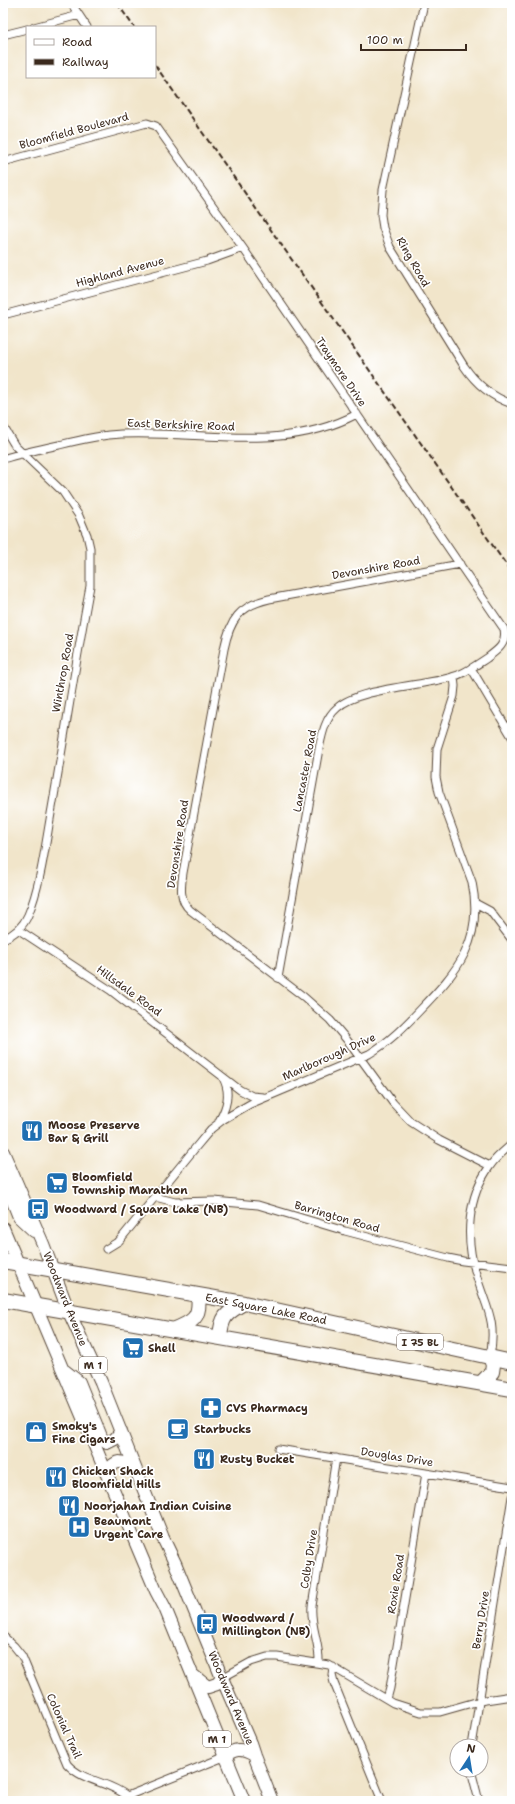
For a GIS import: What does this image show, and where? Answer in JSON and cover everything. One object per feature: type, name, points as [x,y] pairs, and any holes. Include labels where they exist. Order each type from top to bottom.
[{"type":"highway","name":"East Square Lake Road","points":[[3,1261],[244,1303],[512,1362]]},
{"type":"highway","points":[[173,1330],[189,1322],[196,1316],[199,1309],[198,1295]]},
{"type":"highway","points":[[3,1300],[512,1389]]},
{"type":"highway","points":[[220,1338],[222,1320],[231,1310],[244,1303]]},
{"type":"highway","points":[[481,1383],[492,1372],[493,1365],[490,1357]]},
{"type":"main road","name":"Woodward Avenue","points":[[3,1152],[69,1312],[101,1382],[135,1470],[250,1743],[272,1801]]},
{"type":"main road","points":[[3,1177],[19,1217],[38,1234]]},
{"type":"main road","points":[[3,1228],[37,1306]]},
{"type":"main road","name":"M 1","points":[[37,1306],[154,1588],[165,1608],[194,1676],[197,1689],[224,1757],[244,1801]]},
{"type":"main road","points":[[63,1369],[79,1382],[102,1440],[111,1442],[121,1431]]},
{"type":"main road","points":[[106,1473],[112,1464],[116,1462],[124,1463],[135,1470]]},
{"type":"main road","points":[[194,1676],[208,1686],[216,1684],[222,1678]]},
{"type":"main road","points":[[224,1757],[238,1749],[254,1755]]},
{"type":"street","points":[[71,3],[86,26]]},
{"type":"street","name":"Ring Road","points":[[424,3],[383,190],[381,208],[383,228],[393,253],[468,372],[486,390],[512,404]]},
{"type":"street","points":[[38,26],[79,15]]},
{"type":"street","points":[[3,35],[26,29]]},
{"type":"street","name":"Bloomfield Boulevard","points":[[3,162],[150,123]]},
{"type":"street","name":"Traymore Drive","points":[[150,123],[156,126],[164,136],[243,248],[460,564],[503,627],[504,639]]},
{"type":"street","name":"Highland Avenue","points":[[3,315],[207,261],[243,248]]},
{"type":"street","name":"East Berkshire Road","points":[[3,460],[23,453],[87,438],[120,434],[176,434],[239,438],[280,436],[335,425],[357,414]]},
{"type":"street","name":"Winthrop Road","points":[[3,426],[15,446],[63,492],[75,509],[89,541],[91,569],[90,586],[42,860],[30,910],[19,930]]},
{"type":"street","name":"Devonshire Road","points":[[460,564],[263,600],[246,608],[237,615],[232,623],[224,649],[183,873],[181,896],[185,905],[190,910],[330,1020],[360,1057],[393,1103],[411,1122],[438,1140],[490,1166]]},
{"type":"street","name":"Lancaster Road","points":[[278,978],[319,750],[324,730],[330,715],[340,705],[357,697],[454,677],[471,668],[498,650],[504,639]]},
{"type":"street","points":[[471,668],[512,737]]},
{"type":"street","name":"Marlborough Drive","points":[[106,1249],[119,1241],[196,1147],[216,1125],[241,1108],[375,1050],[396,1035],[454,974],[468,945],[473,927],[475,903],[472,882],[439,792],[436,777],[436,754],[454,696],[454,677]]},
{"type":"street","points":[[475,903],[490,911],[512,940]]},
{"type":"street","points":[[3,939],[19,930]]},
{"type":"street","name":"Hillsdale Road","points":[[19,930],[110,990],[240,1090],[250,1095],[267,1096]]},
{"type":"street","points":[[216,1125],[228,1100],[227,1089],[222,1076]]},
{"type":"street","points":[[490,1357],[493,1337],[492,1323],[476,1274],[469,1228],[471,1212],[482,1180],[490,1166],[512,1144]]},
{"type":"street","name":"Barrington Road","points":[[155,1197],[175,1202],[214,1200],[258,1205],[345,1231],[448,1258],[474,1263],[512,1267]]},
{"type":"street","name":"Douglas Drive","points":[[278,1449],[512,1487]]},
{"type":"street","name":"Colby Drive","points":[[320,1663],[319,1648],[311,1620],[312,1606],[336,1458]]},
{"type":"street","name":"Roxie Road","points":[[386,1699],[390,1688],[426,1473]]},
{"type":"street","name":"Berry Drive","points":[[473,1738],[512,1497]]},
{"type":"street","name":"Colonial Trail","points":[[3,1636],[22,1656],[67,1764],[72,1770],[114,1788],[128,1799]]},
{"type":"street","points":[[222,1678],[246,1664],[267,1657],[320,1663],[333,1667],[386,1699],[408,1708],[427,1712],[446,1710],[479,1701],[512,1696]]},
{"type":"street","points":[[333,1667],[332,1675],[334,1683],[382,1801]]},
{"type":"street","points":[[128,1799],[224,1757]]},
{"type":"street","points":[[474,1778],[479,1801]]},
{"type":"railway","points":[[117,3],[133,26]]},
{"type":"railway","points":[[156,66],[512,573]]},
{"type":"place","name":"Moose Preserve Bar & Grill","points":[[32,1131]]},
{"type":"place","name":"Bloomfield Township Marathon","points":[[57,1183]]},
{"type":"place","name":"Woodward / Square Lake (NB)","points":[[38,1209]]},
{"type":"place","name":"Shell","points":[[133,1348]]},
{"type":"place","name":"CVS Pharmacy","points":[[211,1408]]},
{"type":"place","name":"Starbucks","points":[[178,1429]]},
{"type":"place","name":"Smoky's Fine Cigars","points":[[36,1432]]},
{"type":"place","name":"Rusty Bucket","points":[[204,1459]]},
{"type":"place","name":"Chicken Shack Bloomfield Hills","points":[[56,1477]]},
{"type":"place","name":"Noorjahan Indian Cuisine","points":[[69,1506]]},
{"type":"place","name":"Beaumont Urgent Care","points":[[79,1527]]},
{"type":"place","name":"Woodward / Millington (NB)","points":[[207,1624]]}]
